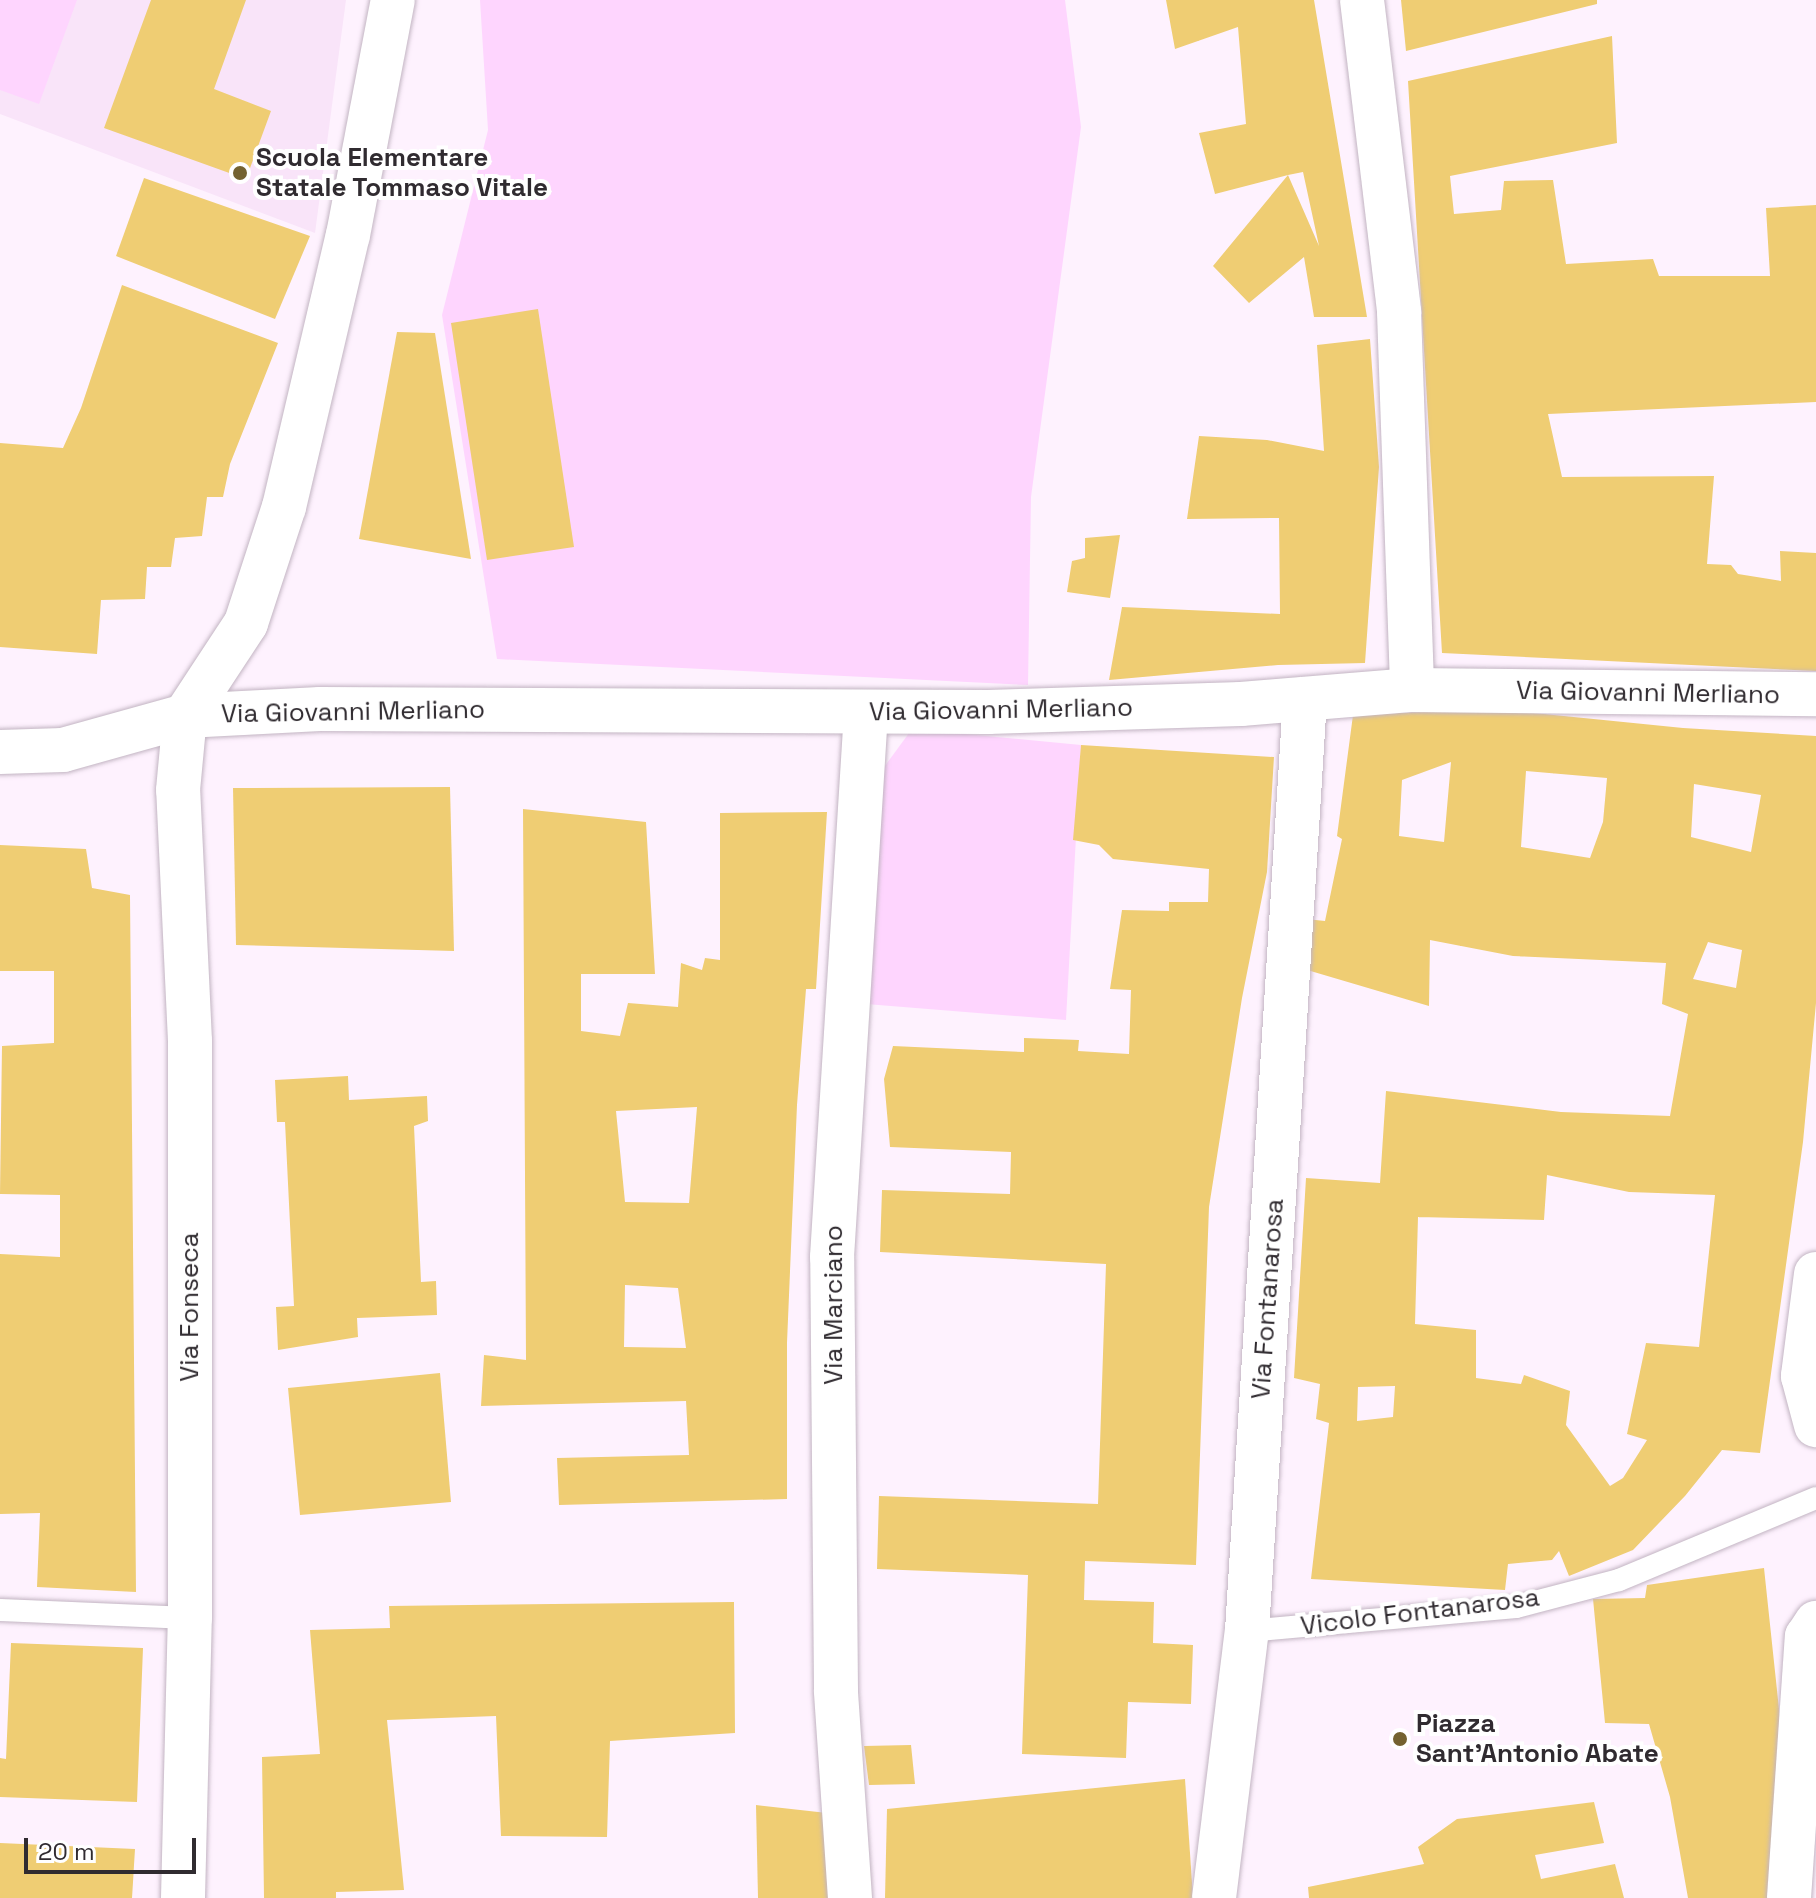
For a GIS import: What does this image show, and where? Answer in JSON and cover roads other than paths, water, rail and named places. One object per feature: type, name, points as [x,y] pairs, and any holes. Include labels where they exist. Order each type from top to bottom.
[{"type":"street","points":[[185,716],[246,623],[284,507],[348,235],[393,0]]},
{"type":"street","points":[[1362,0],[1399,312],[1412,690]]},
{"type":"street","name":"Via Giovanni Merliano","points":[[0,752],[63,750],[185,716],[335,709],[687,708],[866,712],[1194,706],[1412,690],[1816,694]]},
{"type":"street","name":"Via Fontanarosa","points":[[1214,1898],[1247,1631],[1305,699]]},
{"type":"street","name":"Via Marciano","points":[[850,1898],[847,1817],[836,1690],[832,1257],[866,712]]},
{"type":"street","name":"Via Fonseca","points":[[183,1898],[190,1618],[190,1041],[178,790],[185,716]]},
{"type":"street","points":[[1816,1274],[1803,1376],[1816,1425]]},
{"type":"street","points":[[1789,1898],[1807,1637],[1816,1623]]},
{"type":"lane","name":"Vicolo Fontanarosa","points":[[1247,1631],[1516,1607],[1619,1580],[1816,1498]]},
{"type":"lane","points":[[0,1610],[190,1618]]},
{"type":"place","name":"Scuola Elementare Statale Tommaso Vitale","points":[[240,173]]},
{"type":"place","name":"Piazza Sant'Antonio Abate","points":[[1400,1739]]}]
